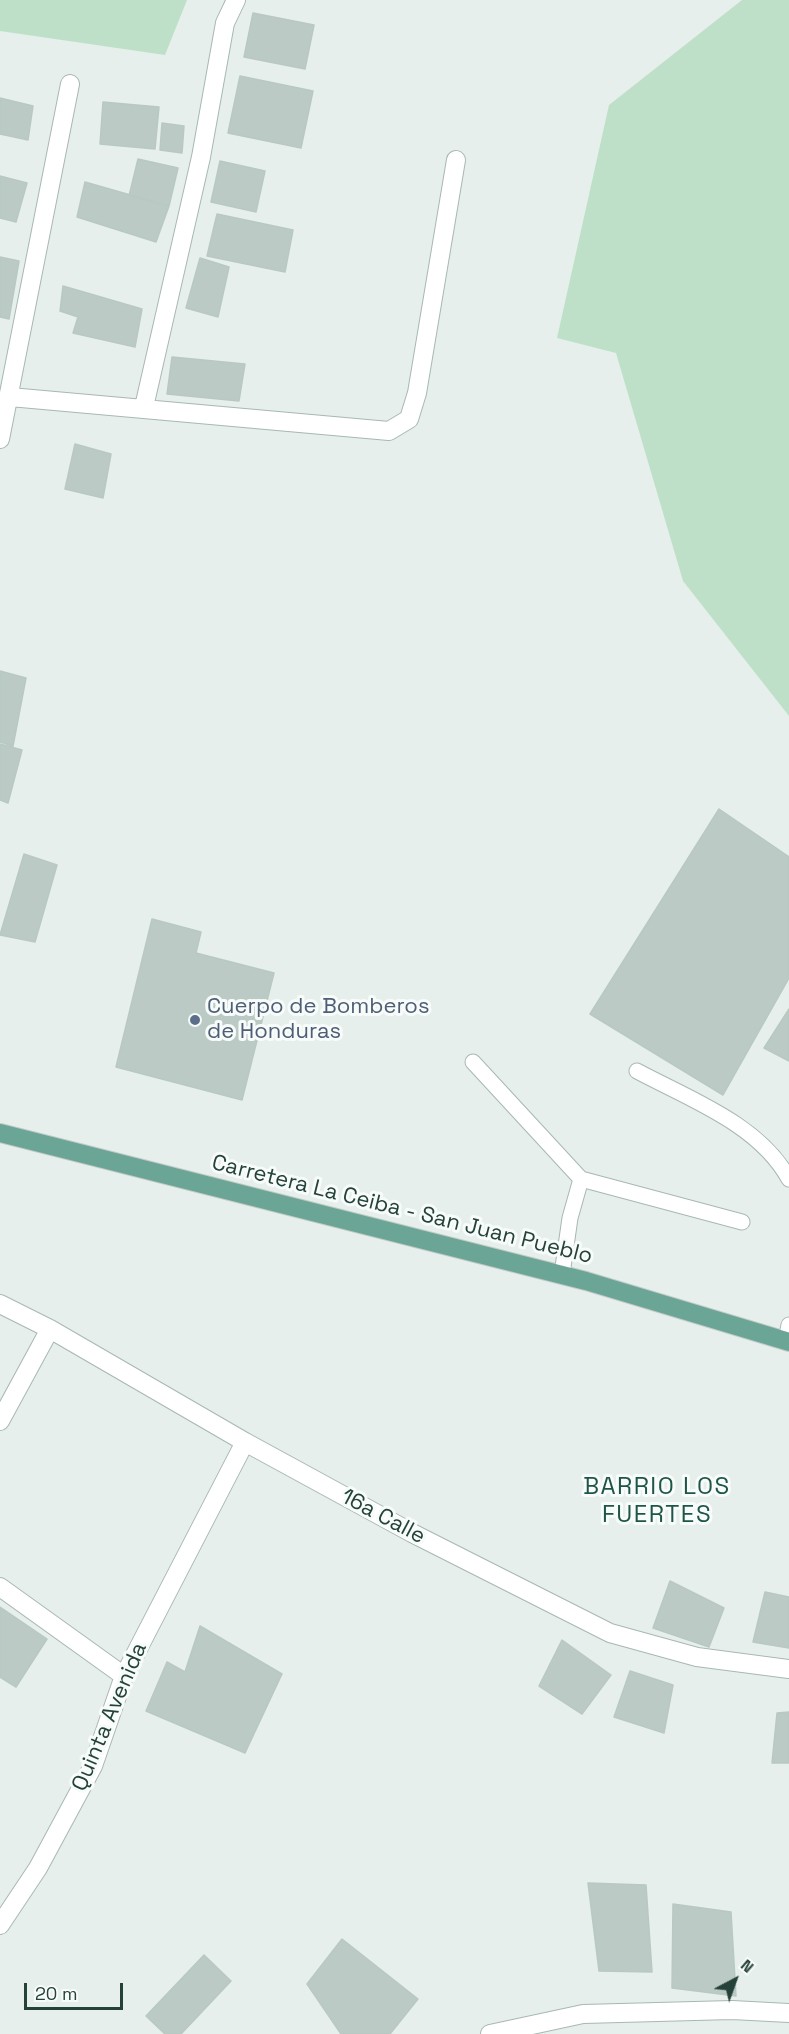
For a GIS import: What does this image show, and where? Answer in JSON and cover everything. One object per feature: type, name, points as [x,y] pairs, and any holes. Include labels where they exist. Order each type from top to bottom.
[{"type":"main road","name":"Carretera La Ceiba - San Juan Pueblo","points":[[0,1133],[562,1274],[788,1336]]},
{"type":"street","points":[[144,408],[201,157],[225,23],[236,0]]},
{"type":"street","points":[[0,439],[70,84]]},
{"type":"street","points":[[10,397],[389,431],[409,419],[417,393],[456,160]]},
{"type":"street","name":"16a Calle","points":[[0,1304],[50,1329],[245,1442],[412,1533],[610,1633],[697,1657],[789,1669]]},
{"type":"street","points":[[0,1421],[50,1329]]},
{"type":"street","name":"Quinta Avenida","points":[[0,1924],[38,1868],[93,1766],[124,1676],[245,1442]]},
{"type":"street","points":[[0,1587],[124,1676]]},
{"type":"street","points":[[490,2034],[583,2014],[732,2010],[789,2013]]},
{"type":"lane","points":[[473,1062],[581,1179],[742,1222]]},
{"type":"lane","points":[[637,1071],[747,1131],[784,1170],[789,1179]]},
{"type":"lane","points":[[562,1274],[570,1218],[581,1179]]},
{"type":"green space","points":[[0,0],[187,0],[165,55],[0,31]]},
{"type":"green space","points":[[742,0],[789,0],[789,716],[683,581],[616,353],[557,338],[609,105]]},
{"type":"building","points":[[253,13],[314,25],[305,69],[244,57]]},
{"type":"building","points":[[240,76],[313,91],[301,148],[228,133]]},
{"type":"building","points":[[0,98],[33,106],[28,140],[0,134]]},
{"type":"building","points":[[103,102],[159,107],[155,149],[100,144]]},
{"type":"building","points":[[162,123],[184,126],[182,153],[160,150]]},
{"type":"building","points":[[138,159],[178,168],[169,206],[129,196]]},
{"type":"building","points":[[220,161],[265,171],[256,212],[211,202]]},
{"type":"building","points":[[0,176],[27,183],[16,222],[0,218]]},
{"type":"building","points":[[85,182],[169,206],[156,242],[77,217]]},
{"type":"building","points":[[217,214],[293,230],[285,272],[207,256]]},
{"type":"building","points":[[0,257],[19,261],[9,319],[0,317]]},
{"type":"building","points":[[200,258],[229,267],[218,317],[186,308]]},
{"type":"building","points":[[63,286],[142,309],[135,347],[73,333],[78,317],[60,311]]},
{"type":"building","points":[[172,357],[245,364],[239,401],[167,394]]},
{"type":"building","points":[[75,444],[111,454],[103,498],[65,489]]},
{"type":"building","points":[[0,671],[26,678],[13,746],[0,742]]},
{"type":"building","points":[[0,744],[22,750],[8,803],[0,800]]},
{"type":"building","points":[[719,809],[789,857],[789,978],[723,1095],[590,1014]]},
{"type":"building","points":[[24,854],[57,865],[35,942],[0,935]]},
{"type":"building","name":"Cuerpo de Bomberos de Honduras","points":[[152,919],[201,932],[196,953],[274,973],[242,1100],[116,1067]]},
{"type":"building","points":[[789,1009],[789,1061],[764,1048]]},
{"type":"building","points":[[670,1581],[724,1608],[709,1647],[653,1628]]},
{"type":"building","points":[[765,1592],[789,1597],[789,1648],[753,1642]]},
{"type":"building","points":[[0,1607],[47,1639],[16,1687],[0,1677]]},
{"type":"building","points":[[200,1626],[282,1674],[245,1753],[146,1711],[167,1662],[185,1672]]},
{"type":"building","points":[[562,1640],[611,1675],[582,1714],[539,1686]]},
{"type":"building","points":[[630,1671],[673,1685],[664,1733],[614,1717]]},
{"type":"building","points":[[789,1712],[789,1763],[772,1763],[777,1713]]},
{"type":"building","points":[[588,1883],[646,1885],[652,1972],[599,1971]]},
{"type":"building","points":[[673,1904],[731,1912],[736,1996],[672,1988]]},
{"type":"building","points":[[342,1939],[418,1999],[390,2034],[341,2034],[307,1984]]},
{"type":"building","points":[[204,1955],[231,1981],[181,2034],[165,2034],[146,2016]]},
{"type":"place","name":"Cuerpo de Bomberos de Honduras","points":[[195,1020]]},
{"type":"district","name":"BARRIO LOS FUERTES","points":[[657,1501]]}]
